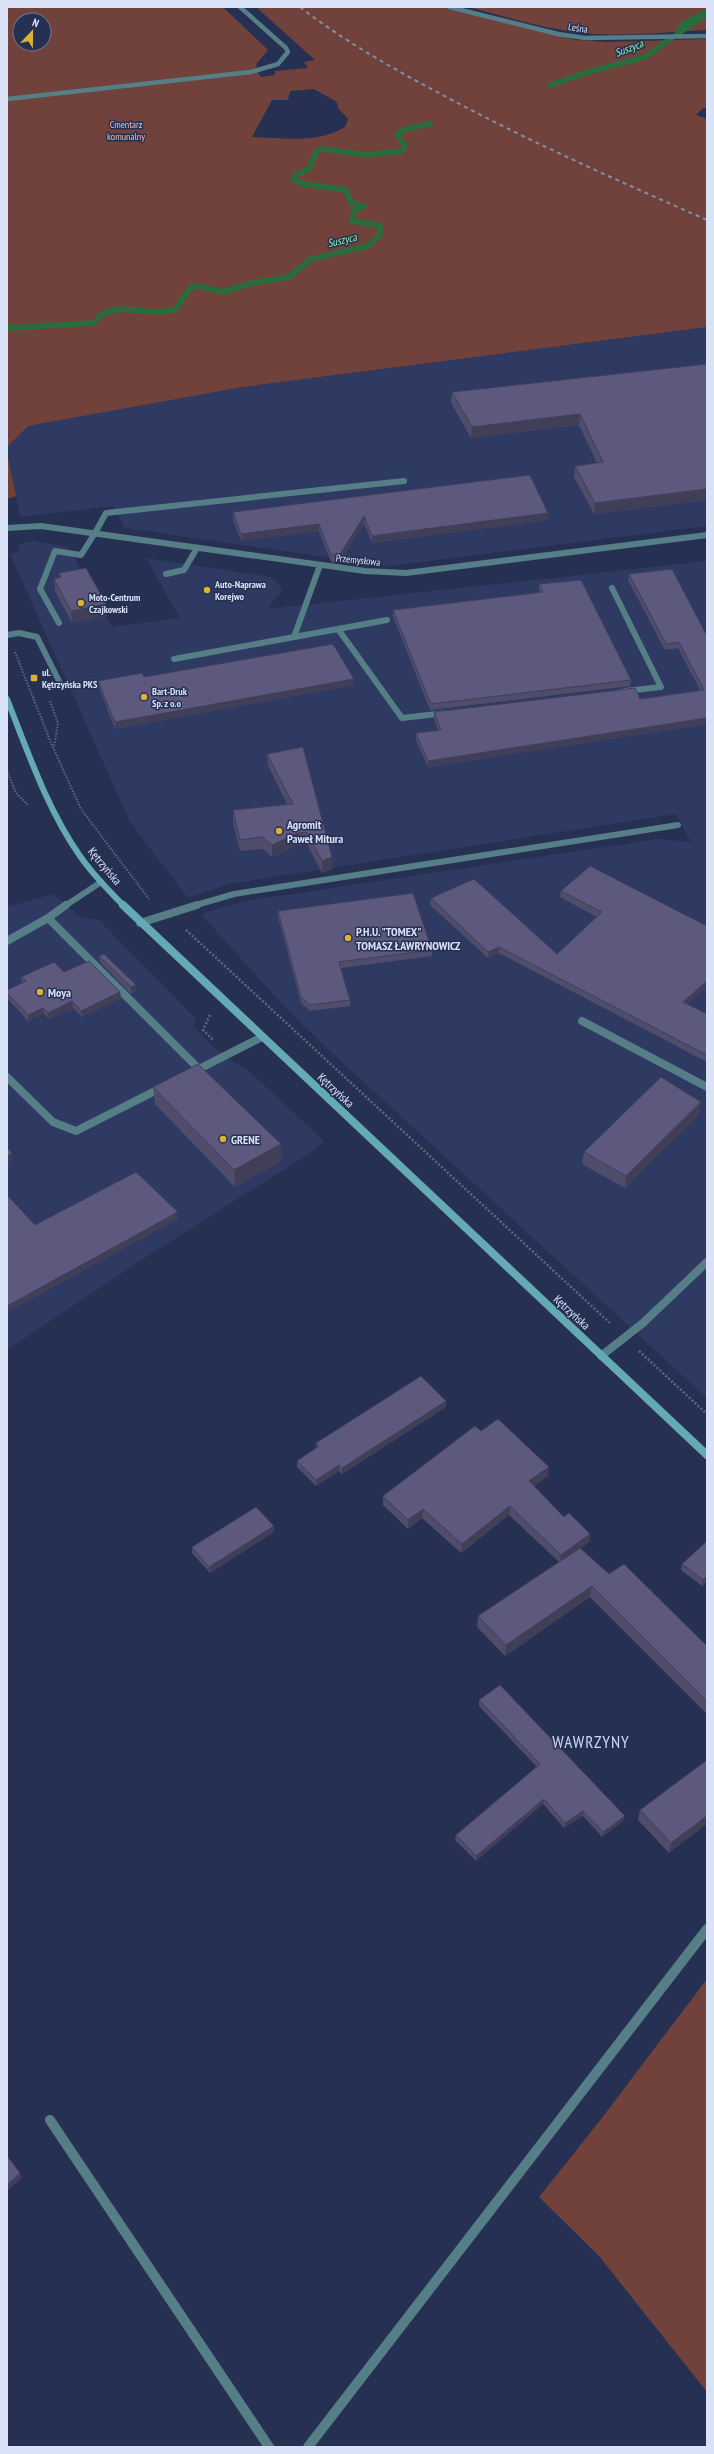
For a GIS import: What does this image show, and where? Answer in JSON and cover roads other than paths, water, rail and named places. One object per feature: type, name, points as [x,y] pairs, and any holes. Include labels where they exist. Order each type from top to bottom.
[{"type":"main road","name":"Kętrzyńska","points":[[7,699],[50,801],[74,848],[101,882],[140,923],[707,1455]]},
{"type":"street","points":[[7,99],[251,72],[278,64],[288,52],[286,48],[240,7]]},
{"type":"street","name":"Leśna","points":[[449,7],[565,35],[599,39],[707,36]]},
{"type":"street","points":[[59,623],[40,588],[55,551],[81,554],[106,513],[404,481]]},
{"type":"street","name":"Przemysłowa","points":[[7,528],[41,526],[320,565],[406,573],[707,535]]},
{"type":"street","points":[[166,574],[184,570],[197,548]]},
{"type":"street","points":[[294,637],[320,565]]},
{"type":"street","points":[[612,588],[662,687],[614,693]]},
{"type":"street","points":[[174,659],[387,620]]},
{"type":"street","points":[[338,629],[402,718],[449,713]]},
{"type":"street","points":[[7,635],[19,633],[37,637],[61,685]]},
{"type":"street","points":[[140,923],[234,894],[678,825]]},
{"type":"street","points":[[7,941],[48,918],[101,882]]},
{"type":"street","points":[[48,918],[199,1069]]},
{"type":"street","points":[[582,1021],[707,1086]]},
{"type":"street","points":[[185,1076],[262,1036]]},
{"type":"street","points":[[7,1077],[53,1122],[76,1131],[171,1083]]},
{"type":"street","points":[[601,1356],[626,1339],[656,1313],[707,1262]]},
{"type":"street","points":[[308,2447],[707,1929]]},
{"type":"street","points":[[50,2120],[269,2447]]},
{"type":"waterway","name":"Suszyca","points":[[551,85],[585,73],[645,57],[707,13]]},
{"type":"waterway","name":"Suszyca","points":[[7,328],[93,323],[104,313],[119,309],[158,312],[175,310],[191,287],[198,286],[223,292],[252,283],[289,277],[311,259],[368,246],[379,236],[381,228],[379,225],[352,221],[354,211],[364,206],[351,203],[346,190],[303,184],[294,180],[294,176],[309,169],[317,151],[323,149],[367,155],[402,151],[405,145],[397,134],[405,129],[430,124]]},
{"type":"railway","points":[[300,7],[374,57],[452,100],[546,147],[707,220]]},
{"type":"place","name":"Auto-Naprawa Korejwo","points":[[207,590]]},
{"type":"place","name":"Moto-Centrum Czajkowski","points":[[81,603]]},
{"type":"place","name":"ul. Kętrzyńska PKS","points":[[34,678]]},
{"type":"place","name":"Bart-Druk Sp. z o.o","points":[[144,697]]},
{"type":"place","name":"Agromit Paweł Mitura","points":[[279,831]]},
{"type":"place","name":"P.H.U. \"TOMEX\" TOMASZ ŁAWRYNOWICZ","points":[[348,938]]},
{"type":"place","name":"Moya","points":[[40,992]]},
{"type":"place","name":"GRENE","points":[[223,1139]]},
{"type":"district","name":"WAWRZYNY","points":[[591,1742]]},
{"type":"park label","name":"Cmentarz komunalny","points":[[126,130]]}]
